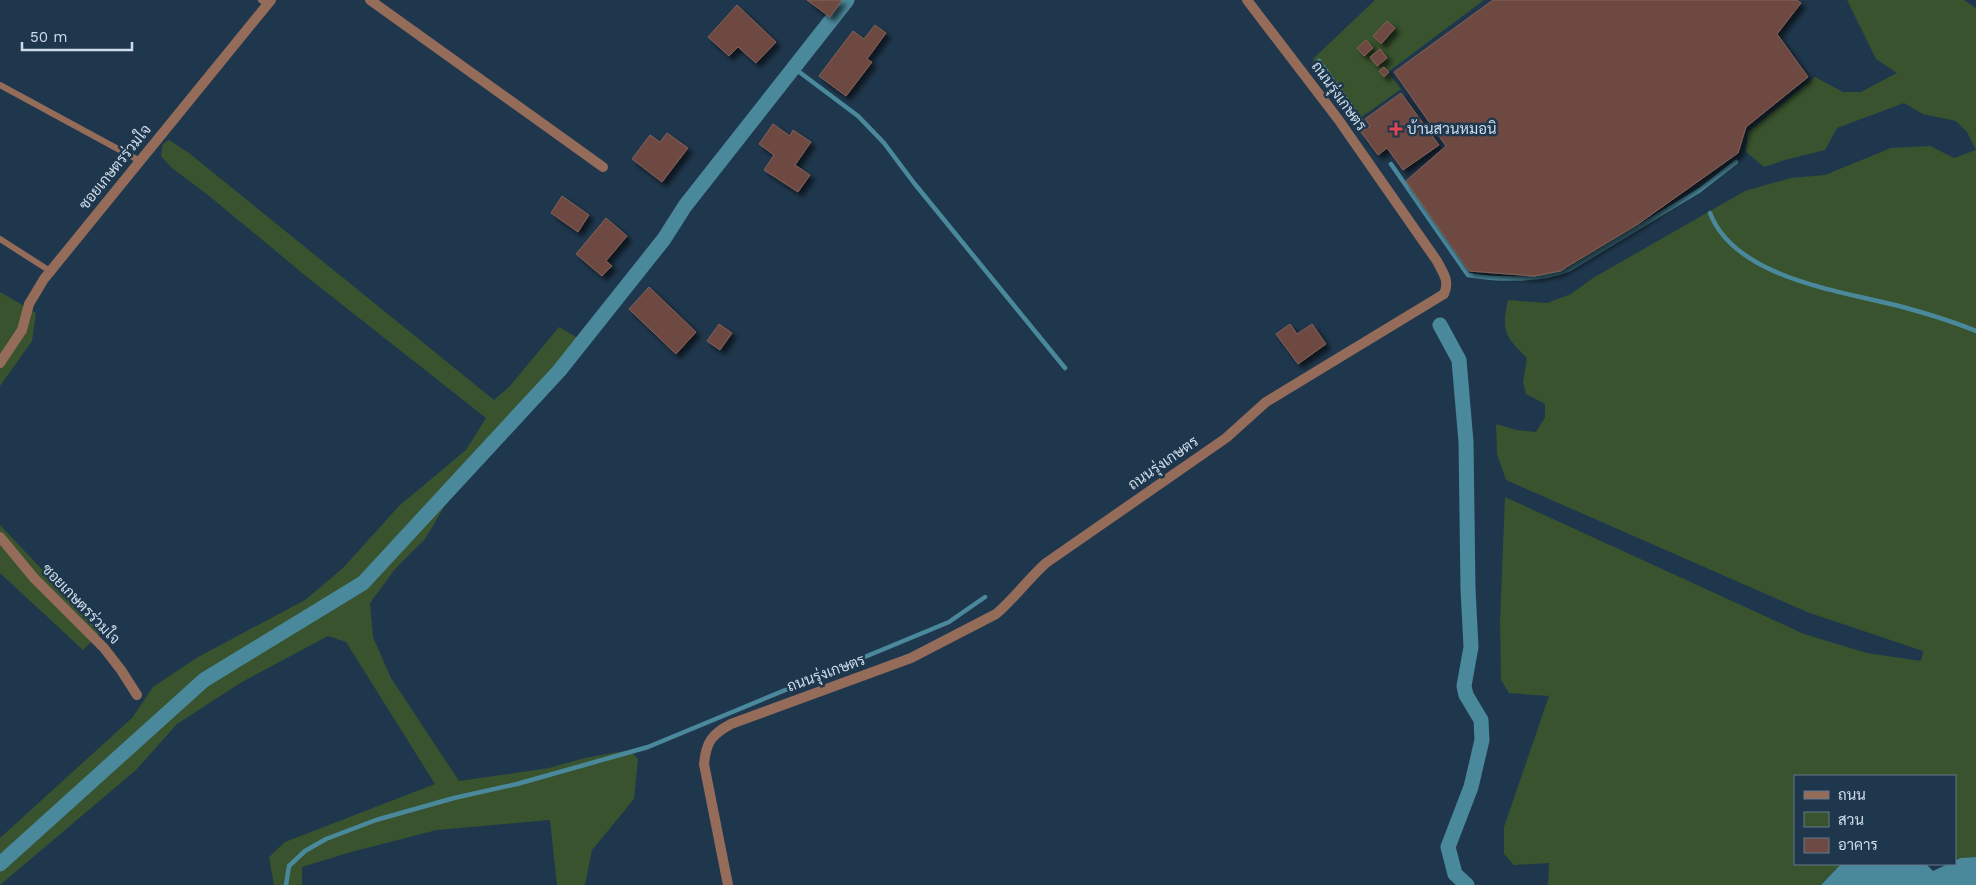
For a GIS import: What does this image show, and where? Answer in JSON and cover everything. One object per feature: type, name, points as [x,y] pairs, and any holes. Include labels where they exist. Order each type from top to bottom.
[{"type":"street","points":[[370,0],[603,167]]},
{"type":"street","name":"ถนนรุ่งเกษตร","points":[[728,885],[704,764],[705,751],[709,741],[718,731],[731,724],[911,658],[996,614],[1007,605],[1046,563],[1226,438],[1266,402],[1444,294],[1447,286],[1446,278],[1437,261],[1338,119],[1247,0]]},
{"type":"street","name":"ซอยเกษตรร่วมใจ","points":[[0,363],[22,330],[29,304],[50,271],[140,161],[266,1]]},
{"type":"street","name":"ซอยเกษตรร่วมใจ","points":[[0,537],[34,578],[104,648],[137,695]]},
{"type":"lane","points":[[0,85],[140,161]]},
{"type":"lane","points":[[0,239],[50,271]]},
{"type":"green space","points":[[1375,0],[1484,0],[1388,72],[1401,89],[1353,123],[1312,66],[1314,58]]},
{"type":"green space","points":[[1847,0],[1964,0],[1976,8],[1976,150],[1967,132],[1956,121],[1923,114],[1904,103],[1837,128],[1825,150],[1764,167],[1746,152],[1748,132],[1815,77],[1843,92],[1861,92],[1897,73],[1876,59]]},
{"type":"green space","points":[[169,140],[189,153],[494,400],[510,386],[559,327],[578,338],[456,487],[425,539],[395,569],[370,603],[373,637],[391,678],[459,781],[549,768],[585,758],[630,750],[638,759],[634,799],[592,850],[585,885],[557,885],[550,820],[437,830],[351,852],[302,867],[302,885],[274,885],[269,857],[285,842],[435,784],[346,642],[328,636],[242,682],[177,724],[136,770],[0,885],[0,838],[132,718],[153,687],[198,657],[305,600],[343,568],[399,506],[466,450],[486,418],[172,168],[161,156],[163,144]]},
{"type":"green space","points":[[1930,146],[1954,158],[1976,150],[1976,857],[1960,858],[1956,860],[1956,775],[1794,775],[1794,865],[1840,865],[1821,885],[1548,885],[1549,863],[1514,865],[1504,854],[1504,827],[1549,696],[1509,693],[1501,680],[1500,621],[1505,497],[1804,634],[1867,653],[1921,661],[1923,651],[1807,612],[1506,480],[1497,454],[1496,424],[1517,430],[1536,432],[1545,417],[1545,404],[1526,394],[1523,382],[1527,358],[1509,338],[1505,327],[1508,300],[1547,303],[1571,294],[1593,278],[1745,191],[1791,178],[1825,175],[1891,148]]},
{"type":"green space","points":[[0,292],[36,313],[32,341],[0,386]]},
{"type":"green space","points":[[0,525],[101,632],[83,650],[0,573]]},
{"type":"water","points":[[1976,857],[1976,885],[1821,885],[1840,865],[1927,865],[1933,871],[1946,865],[1956,865],[1956,860],[1960,858]]},
{"type":"building","points":[[807,0],[842,0],[830,17]]},
{"type":"building","points":[[1493,0],[1797,0],[1801,3],[1777,34],[1808,77],[1746,127],[1738,153],[1638,224],[1560,271],[1534,276],[1469,271],[1406,181],[1446,146],[1394,72]]},
{"type":"building","points":[[737,5],[776,42],[756,63],[738,47],[729,56],[708,37]]},
{"type":"building","points":[[1387,21],[1395,28],[1381,44],[1373,36]]},
{"type":"building","points":[[875,25],[886,33],[867,59],[872,62],[846,96],[819,76],[853,31],[864,39]]},
{"type":"building","points":[[1366,40],[1373,48],[1364,56],[1357,48]]},
{"type":"building","points":[[1380,49],[1387,58],[1377,66],[1370,57]]},
{"type":"building","points":[[1384,67],[1389,72],[1384,77],[1379,71]]},
{"type":"building","name":"บ้านสวนหมอนิ","points":[[1401,93],[1439,145],[1403,170],[1387,148],[1378,155],[1361,132],[1370,126],[1365,119]]},
{"type":"building","points":[[773,124],[790,136],[793,130],[811,142],[795,165],[810,175],[798,192],[764,170],[774,155],[759,144]]},
{"type":"building","points":[[667,133],[688,148],[662,182],[632,159],[650,135],[660,142]]},
{"type":"building","points":[[562,196],[589,215],[578,232],[551,213]]},
{"type":"building","points":[[606,218],[627,236],[606,261],[612,266],[602,276],[576,254]]},
{"type":"building","points":[[649,287],[696,332],[676,354],[629,309]]},
{"type":"building","points":[[719,324],[732,333],[720,350],[707,341]]},
{"type":"building","points":[[1290,324],[1297,334],[1312,324],[1326,344],[1298,364],[1276,334]]},
{"type":"waterway","points":[[0,864],[204,680],[363,583],[559,371],[664,239],[685,206],[847,0]]},
{"type":"waterway","points":[[1319,61],[1362,122]]},
{"type":"waterway","points":[[794,68],[858,116],[884,143],[914,183],[1065,368]]},
{"type":"waterway","points":[[1391,164],[1468,275],[1492,278],[1532,278],[1557,274],[1568,270],[1700,190],[1736,162]]},
{"type":"waterway","points":[[1710,213],[1723,235],[1742,253],[1765,267],[1820,287],[1909,309],[1976,331]]},
{"type":"waterway","points":[[1440,325],[1459,360],[1466,442],[1468,589],[1471,647],[1464,686],[1466,695],[1481,720],[1482,740],[1471,787],[1448,847],[1455,874],[1467,885]]},
{"type":"waterway","points":[[286,885],[289,866],[305,851],[326,839],[376,820],[454,798],[517,784],[648,747],[949,622],[985,597]]},
{"type":"place","name":"บ้านสวนหมอนิ","points":[[1396,129]]}]
